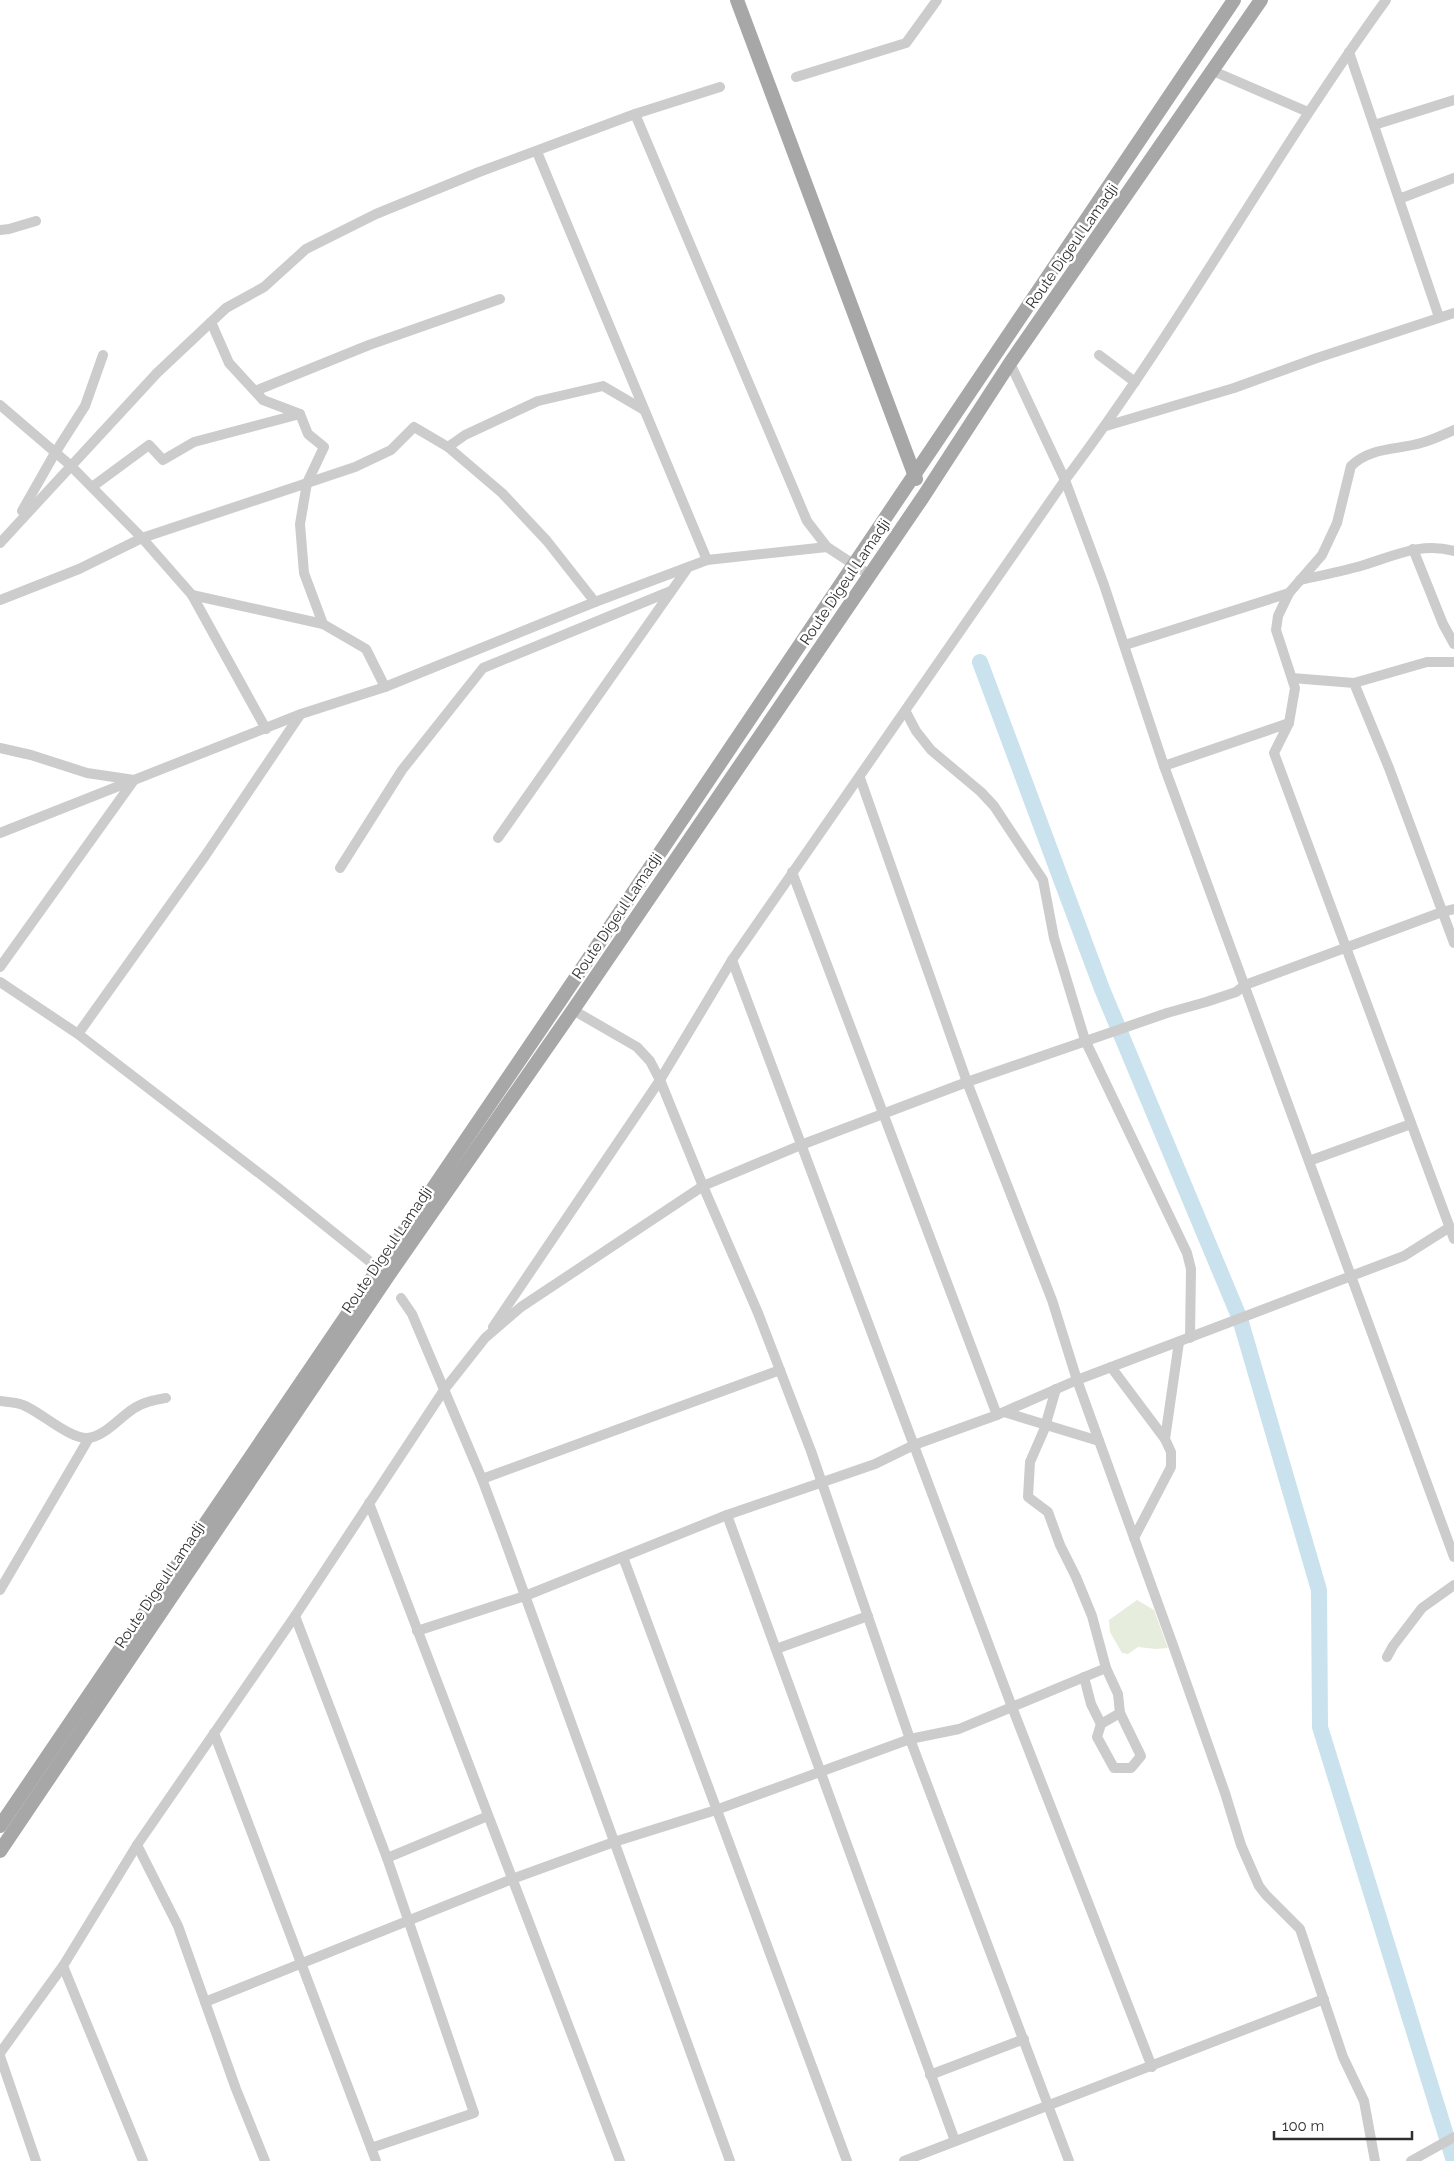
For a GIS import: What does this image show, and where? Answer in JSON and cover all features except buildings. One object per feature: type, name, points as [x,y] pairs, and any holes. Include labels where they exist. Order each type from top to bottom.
[{"type":"main road","points":[[737,0],[923,498]]},
{"type":"main road","name":"Route Digeul Lamadji","points":[[2,1843],[854,564],[1234,0]]},
{"type":"main road","name":"Route Digeul Lamadji","points":[[0,1826],[383,1272],[573,1010],[923,498],[1010,363],[1261,0]]},
{"type":"street","points":[[796,77],[906,43],[937,0]]},
{"type":"street","points":[[36,2161],[0,2055],[63,1966],[137,1845],[295,1616],[444,1390],[485,1338],[660,1080],[732,960],[906,712],[1065,480],[1106,426],[1308,112],[1386,0]]},
{"type":"street","points":[[1349,52],[1439,317]]},
{"type":"street","points":[[1213,70],[1308,112]]},
{"type":"street","points":[[0,542],[157,373],[226,308],[264,286],[306,249],[376,214],[478,172],[537,152],[635,114],[720,87]]},
{"type":"street","points":[[1374,125],[1454,100]]},
{"type":"street","points":[[635,114],[807,521],[828,546],[870,575]]},
{"type":"street","points":[[537,152],[707,560]]},
{"type":"street","points":[[1399,199],[1454,178]]},
{"type":"street","points":[[0,230],[36,221]]},
{"type":"street","points":[[255,391],[369,345],[500,299]]},
{"type":"street","points":[[1106,426],[1234,388],[1454,312]]},
{"type":"street","points":[[211,322],[229,363],[263,400],[300,414],[308,434],[324,447],[307,483],[300,524],[304,573],[323,624]]},
{"type":"street","points":[[14,526],[55,453],[85,406],[103,355]]},
{"type":"street","points":[[1099,355],[1135,382]]},
{"type":"street","points":[[1010,363],[1065,480],[1125,645],[1164,766],[1352,1277],[1449,1530],[1454,1557]]},
{"type":"street","points":[[448,447],[466,435],[538,401],[603,386],[644,410]]},
{"type":"street","points":[[0,405],[70,465],[142,538],[192,595],[266,729]]},
{"type":"street","points":[[92,487],[149,446],[164,460],[194,442],[300,414]]},
{"type":"street","points":[[0,600],[79,569],[142,538],[355,468],[391,450],[414,427],[448,447],[502,493],[548,541],[595,602]]},
{"type":"street","points":[[1454,430],[1420,444],[1377,451],[1358,460],[1351,466],[1337,523],[1322,555],[1289,593],[1278,616],[1276,630],[1295,688],[1289,723],[1274,753],[1454,1239]]},
{"type":"street","points":[[0,833],[301,714],[385,687],[595,602],[707,560],[828,546]]},
{"type":"street","points":[[1300,580],[1356,568],[1413,549],[1426,547],[1454,551]]},
{"type":"street","points":[[1413,549],[1443,624],[1454,644]]},
{"type":"street","points":[[498,838],[687,568]]},
{"type":"street","points":[[340,868],[402,770],[483,668],[672,591]]},
{"type":"street","points":[[1125,645],[1289,593]]},
{"type":"street","points":[[192,595],[323,624],[366,649],[385,687]]},
{"type":"street","points":[[1292,678],[1354,683],[1427,662],[1454,662]]},
{"type":"street","points":[[1354,683],[1454,943]]},
{"type":"street","points":[[906,712],[916,731],[931,750],[981,792],[994,806],[1043,880],[1054,938],[1085,1040],[1187,1253],[1191,1269],[1190,1338]]},
{"type":"street","points":[[78,1034],[205,856],[301,714]]},
{"type":"street","points":[[1164,766],[1289,723]]},
{"type":"street","points":[[0,748],[31,755],[87,773],[134,780]]},
{"type":"street","points":[[860,778],[967,1082],[1052,1300],[1077,1380],[1225,1793],[1244,1852],[1266,1896],[1300,1929],[1346,2066],[1364,2101],[1375,2161]]},
{"type":"street","points":[[0,967],[134,780]]},
{"type":"street","points":[[792,872],[883,1114],[1001,1414]]},
{"type":"street","points":[[485,1338],[521,1307],[703,1186],[801,1145],[967,1082],[1085,1040],[1236,992],[1245,985],[1442,912],[1454,910]]},
{"type":"street","points":[[732,960],[1012,1707],[1152,2067]]},
{"type":"street","points":[[0,982],[78,1034],[277,1186],[383,1272]]},
{"type":"street","points":[[573,1010],[637,1047],[650,1061],[660,1080],[780,1370],[822,1483],[910,1738],[1069,2161]]},
{"type":"street","points":[[1310,1161],[1411,1124]]},
{"type":"street","points":[[418,1630],[525,1596],[727,1515],[875,1464],[914,1444],[1001,1414],[1077,1380],[1404,1256],[1450,1227]]},
{"type":"street","points":[[401,1298],[412,1314],[482,1479],[730,2161]]},
{"type":"street","points":[[1165,1439],[1179,1342]]},
{"type":"street","points":[[1111,1367],[1165,1439],[1171,1452],[1171,1467],[1134,1538]]},
{"type":"street","points":[[482,1479],[780,1370]]},
{"type":"street","points":[[1056,1389],[1045,1425],[1030,1462],[1028,1497],[1048,1512],[1060,1546],[1076,1577],[1092,1616],[1106,1668],[1118,1694],[1120,1713],[1141,1756],[1131,1768],[1114,1768],[1097,1737],[1100,1724],[1091,1704],[1084,1677]]},
{"type":"street","points":[[0,1401],[24,1405],[70,1432],[82,1438],[89,1438],[101,1434],[134,1408],[166,1398]]},
{"type":"street","points":[[1001,1414],[1099,1441]]},
{"type":"street","points":[[0,1590],[89,1438]]},
{"type":"street","points":[[369,1503],[620,2161]]},
{"type":"street","points":[[727,1515],[819,1772],[955,2141]]},
{"type":"street","points":[[623,1557],[846,2161]]},
{"type":"street","points":[[1387,1657],[1393,1646],[1422,1608],[1454,1585]]},
{"type":"street","points":[[295,1616],[387,1858],[474,2113],[371,2148]]},
{"type":"street","points":[[776,1650],[868,1616]]},
{"type":"street","points":[[205,2002],[512,1879],[614,1842],[716,1810],[910,1738],[959,1729],[1106,1668]]},
{"type":"street","points":[[1100,1724],[1120,1713]]},
{"type":"street","points":[[214,1733],[376,2161]]},
{"type":"street","points":[[387,1858],[488,1816]]},
{"type":"street","points":[[137,1845],[178,1926],[236,2089],[265,2161]]},
{"type":"street","points":[[63,1966],[143,2161]]},
{"type":"street","points":[[904,2161],[1048,2104],[1152,2067],[1324,1999]]},
{"type":"street","points":[[930,2075],[1024,2039]]},
{"type":"street","points":[[1411,2161],[1454,2136]]},
{"type":"green space","points":[[1137,1600],[1154,1610],[1168,1648],[1138,1647],[1128,1654],[1122,1653],[1110,1632],[1109,1620]]},
{"type":"waterway","points":[[980,662],[1102,989],[1240,1319],[1319,1590],[1320,1727],[1454,2161]]}]
